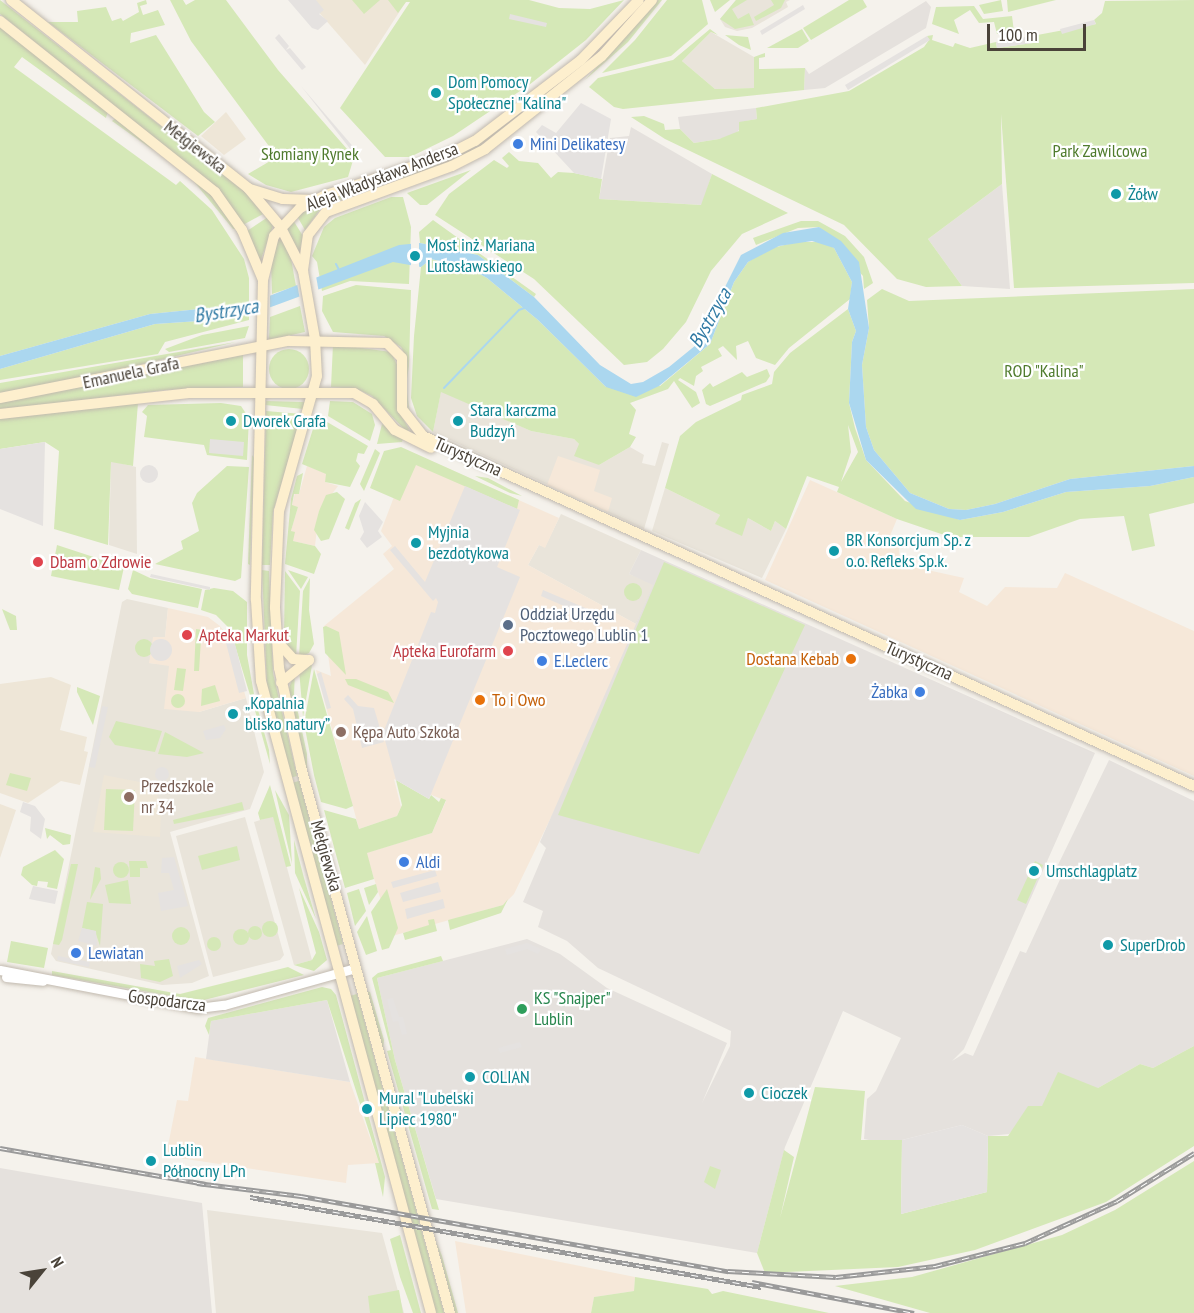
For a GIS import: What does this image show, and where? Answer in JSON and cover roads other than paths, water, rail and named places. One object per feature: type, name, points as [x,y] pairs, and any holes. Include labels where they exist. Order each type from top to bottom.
[{"type":"main road","name":"Mełgiewska","points":[[11,0],[248,188],[280,226],[303,272],[315,339],[314,394],[279,511],[276,640],[281,683],[450,1313]]},
{"type":"main road","name":"Aleja Władysława Andersa","points":[[280,226],[315,200],[457,150],[524,104],[621,29],[639,0]]},
{"type":"main road","name":"Aleja Władysława Andersa","points":[[303,272],[308,235],[327,212],[464,161],[532,113],[652,0]]},
{"type":"main road","name":"Mełgiewska","points":[[0,21],[215,192],[242,230],[263,280],[256,600],[261,681],[431,1313]]},
{"type":"main road","points":[[524,104],[532,113]]},
{"type":"main road","points":[[248,188],[283,199],[315,200]]},
{"type":"main road","points":[[263,280],[271,241],[280,226]]},
{"type":"main road","name":"Emanuela Grafa","points":[[0,398],[261,347],[315,339]]},
{"type":"main road","name":"Turystyczna","points":[[315,339],[376,341],[395,347],[403,363],[402,409],[418,432],[1194,786]]},
{"type":"main road","name":"Emanuela Grafa","points":[[0,414],[177,394],[314,394]]},
{"type":"main road","name":"Turystyczna","points":[[314,394],[358,394],[404,435],[644,537]]},
{"type":"main road","points":[[276,640],[293,659],[312,658],[281,683]]},
{"type":"street","name":"Gospodarcza","points":[[0,976],[46,981],[203,1008],[356,968]]},
{"type":"street","name":"Gospodarcza","points":[[0,970],[46,981]]},
{"type":"water","name":"Bystrzyca","points":[[819,227],[841,241],[859,262],[869,328],[862,365],[866,427],[874,450],[910,493],[949,509],[966,510],[995,504],[1070,479],[1194,466],[1194,477],[1150,486],[1066,492],[1003,512],[960,520],[916,509],[866,460],[849,403],[852,342],[856,331],[848,309],[852,282],[834,248],[812,241],[779,246],[748,262],[734,282],[710,344],[659,386],[636,397],[606,387],[538,320],[487,278],[469,268],[431,259],[421,267],[393,262],[271,307],[229,319],[155,324],[0,369],[0,356],[150,314],[249,304],[399,245],[420,243],[478,255],[534,297],[600,365],[631,384],[643,382],[669,367],[696,345],[741,255],[783,233]]},
{"type":"waterway","points":[[336,264],[340,272]]},
{"type":"waterway","points":[[444,388],[519,310],[527,307]]},
{"type":"railway","points":[[0,1148],[206,1184]]},
{"type":"railway","points":[[197,1183],[301,1196],[728,1271],[836,1277],[935,1266],[1025,1243],[1117,1201],[1194,1153]]},
{"type":"railway","points":[[250,1197],[761,1287]]},
{"type":"railway","points":[[752,1282],[914,1313]]},
{"type":"place","name":"Dom Pomocy Społecznej \"Kalina\"","points":[[436,93]]},
{"type":"place","name":"Mini Delikatesy","points":[[518,144]]},
{"type":"place","name":"Żółw","points":[[1116,194]]},
{"type":"place","name":"Most inż. Mariana Lutosławskiego","points":[[415,256]]},
{"type":"place","name":"Dworek Grafa","points":[[231,421]]},
{"type":"place","name":"Stara karczma Budzyń","points":[[458,421]]},
{"type":"place","name":"Myjnia bezdotykowa","points":[[416,543]]},
{"type":"place","name":"BR Konsorcjum Sp. z o.o. Refleks Sp.k.","points":[[834,551]]},
{"type":"place","name":"Dbam o Zdrowie","points":[[38,562]]},
{"type":"place","name":"Oddział Urzędu Pocztowego Lublin 1","points":[[508,625]]},
{"type":"place","name":"Apteka Markut","points":[[187,635]]},
{"type":"place","name":"Apteka Eurofarm","points":[[508,651]]},
{"type":"place","name":"Dostana Kebab","points":[[851,659]]},
{"type":"place","name":"E.Leclerc","points":[[542,661]]},
{"type":"place","name":"Żabka","points":[[920,692]]},
{"type":"place","name":"To i Owo","points":[[480,700]]},
{"type":"place","name":"„Kopalnia blisko natury”","points":[[233,714]]},
{"type":"place","name":"Kępa Auto Szkoła","points":[[341,732]]},
{"type":"place","name":"Przedszkole nr 34","points":[[129,797]]},
{"type":"place","name":"Aldi","points":[[404,862]]},
{"type":"place","name":"Umschlagplatz","points":[[1034,871]]},
{"type":"place","name":"SuperDrob","points":[[1108,945]]},
{"type":"place","name":"Lewiatan","points":[[76,953]]},
{"type":"place","name":"KS \"Snajper\" Lublin","points":[[522,1009]]},
{"type":"place","name":"COLIAN","points":[[470,1077]]},
{"type":"place","name":"Cioczek","points":[[749,1093]]},
{"type":"place","name":"Mural \"Lubelski Lipiec 1980\"","points":[[367,1109]]},
{"type":"place","name":"Lublin Północny LPn","points":[[151,1161]]},
{"type":"park label","name":"Park Zawilcowa","points":[[1100,151]]},
{"type":"park label","name":"Słomiany Rynek","points":[[310,154]]},
{"type":"park label","name":"ROD \"Kalina\"","points":[[1044,371]]}]
